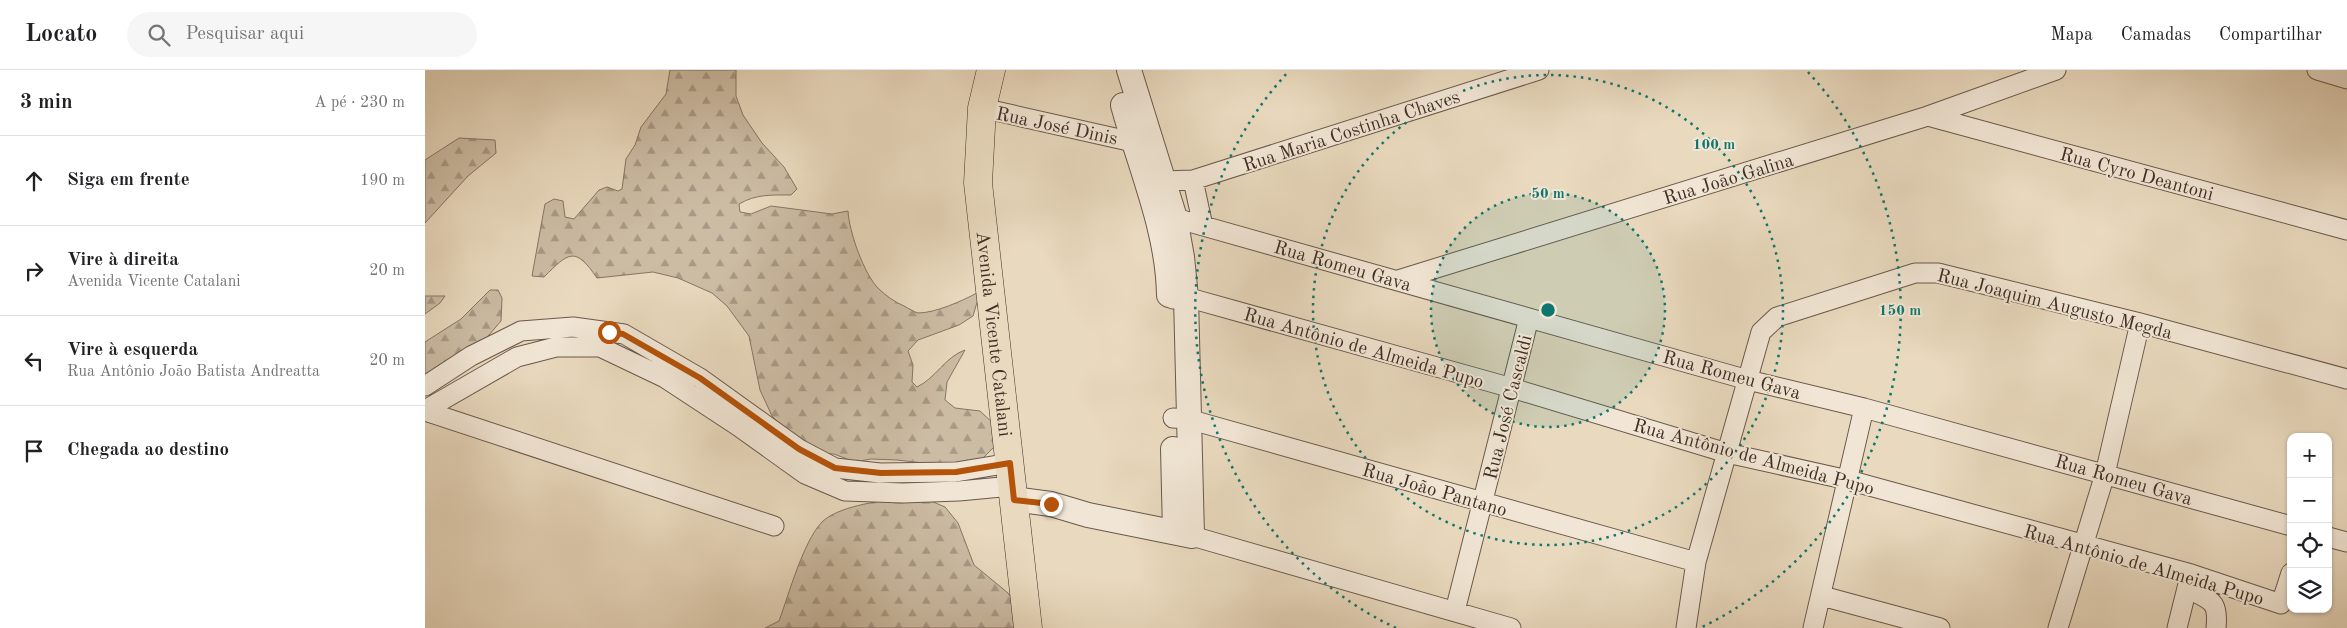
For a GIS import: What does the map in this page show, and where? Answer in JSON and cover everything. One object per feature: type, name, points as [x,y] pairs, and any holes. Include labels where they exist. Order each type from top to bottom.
[{"type":"main road","name":"Avenida Vicente Catalani","points":[[991,70],[981,108],[978,183],[1028,628]]},
{"type":"street","points":[[1113,70],[1133,142],[1182,257],[1178,298],[1183,533]]},
{"type":"street","points":[[1129,70],[1162,182],[1167,219]]},
{"type":"street","name":"Rua Maria Costinha Chaves","points":[[1162,182],[1193,180],[1539,70]]},
{"type":"street","name":"Rua João Galina","points":[[1398,280],[1928,116],[2056,70]]},
{"type":"street","points":[[2317,70],[2347,79]]},
{"type":"street","name":"Rua José Dinis","points":[[981,108],[1133,142]]},
{"type":"street","name":"Rua Cyro Deantoni","points":[[1928,116],[2347,230]]},
{"type":"street","points":[[1193,180],[1203,226]]},
{"type":"street","name":"Rua Romeu Gava","points":[[1167,219],[1203,226],[1748,380],[1864,408],[2287,525]]},
{"type":"street","name":"Rua Joaquim Augusto Megda","points":[[1686,628],[1696,562],[1761,332],[1777,317],[1915,273],[1938,273],[2140,323],[2347,379]]},
{"type":"street","name":"Rua Antônio de Almeida Pupo","points":[[1178,298],[1512,388],[1727,453],[1848,480],[2084,546],[2189,581],[2281,604],[2287,585]]},
{"type":"street","name":"Rua José Cascaldi","points":[[1455,611],[1484,503],[1529,318]]},
{"type":"street","points":[[2058,628],[2105,474],[2140,323]]},
{"type":"street","points":[[579,328],[579,347]]},
{"type":"street","points":[[425,386],[471,356],[521,331],[579,328],[623,334],[700,378],[799,449],[835,468],[881,473],[956,472],[1012,483],[1051,504],[1088,514],[1183,533],[1511,628]]},
{"type":"street","points":[[425,410],[517,357],[556,347],[601,347],[665,378],[805,474],[845,491],[922,493],[1012,483]]},
{"type":"street","points":[[1813,628],[1822,596],[1864,408]]},
{"type":"street","points":[[425,410],[774,526]]},
{"type":"street","name":"Rua João Pantano","points":[[1181,418],[1696,562]]},
{"type":"street","points":[[2332,538],[2347,542]]},
{"type":"street","points":[[2177,628],[2189,581],[2214,603],[2218,612],[2216,628]]},
{"type":"street","points":[[1822,596],[1940,628]]},
{"type":"green space","points":[[670,70],[736,70],[736,96],[743,115],[762,143],[784,167],[797,189],[791,195],[752,198],[739,204],[740,212],[751,214],[771,206],[832,214],[848,211],[851,230],[858,252],[873,282],[891,299],[918,313],[940,309],[977,293],[978,299],[973,316],[959,325],[918,340],[908,351],[913,365],[912,382],[917,387],[930,378],[952,357],[965,350],[947,382],[945,400],[955,408],[980,411],[993,423],[996,445],[982,459],[958,467],[897,460],[871,459],[855,462],[834,454],[810,453],[789,435],[772,416],[760,390],[749,336],[727,306],[712,293],[678,278],[653,272],[597,278],[583,261],[572,256],[560,262],[544,277],[532,276],[545,204],[554,199],[563,201],[565,217],[574,219],[599,190],[607,187],[618,191],[622,189],[626,159],[635,145],[641,127],[666,94]]},
{"type":"green space","points":[[459,138],[495,140],[496,153],[468,176],[425,223],[425,160]]},
{"type":"green space","points":[[490,290],[498,290],[502,298],[501,321],[459,370],[425,381],[425,342],[461,319]]},
{"type":"green space","points":[[425,296],[445,296],[440,303],[425,314]]},
{"type":"green space","points":[[898,499],[931,501],[945,507],[958,523],[974,565],[1008,593],[1021,612],[1026,628],[765,628],[779,621],[803,555],[815,531],[822,522],[837,512],[869,503]]},
{"type":"route","points":[[609,332],[623,334],[700,378],[799,449],[835,468],[881,473],[956,472],[1010,463],[1014,500],[1051,504]]}]
